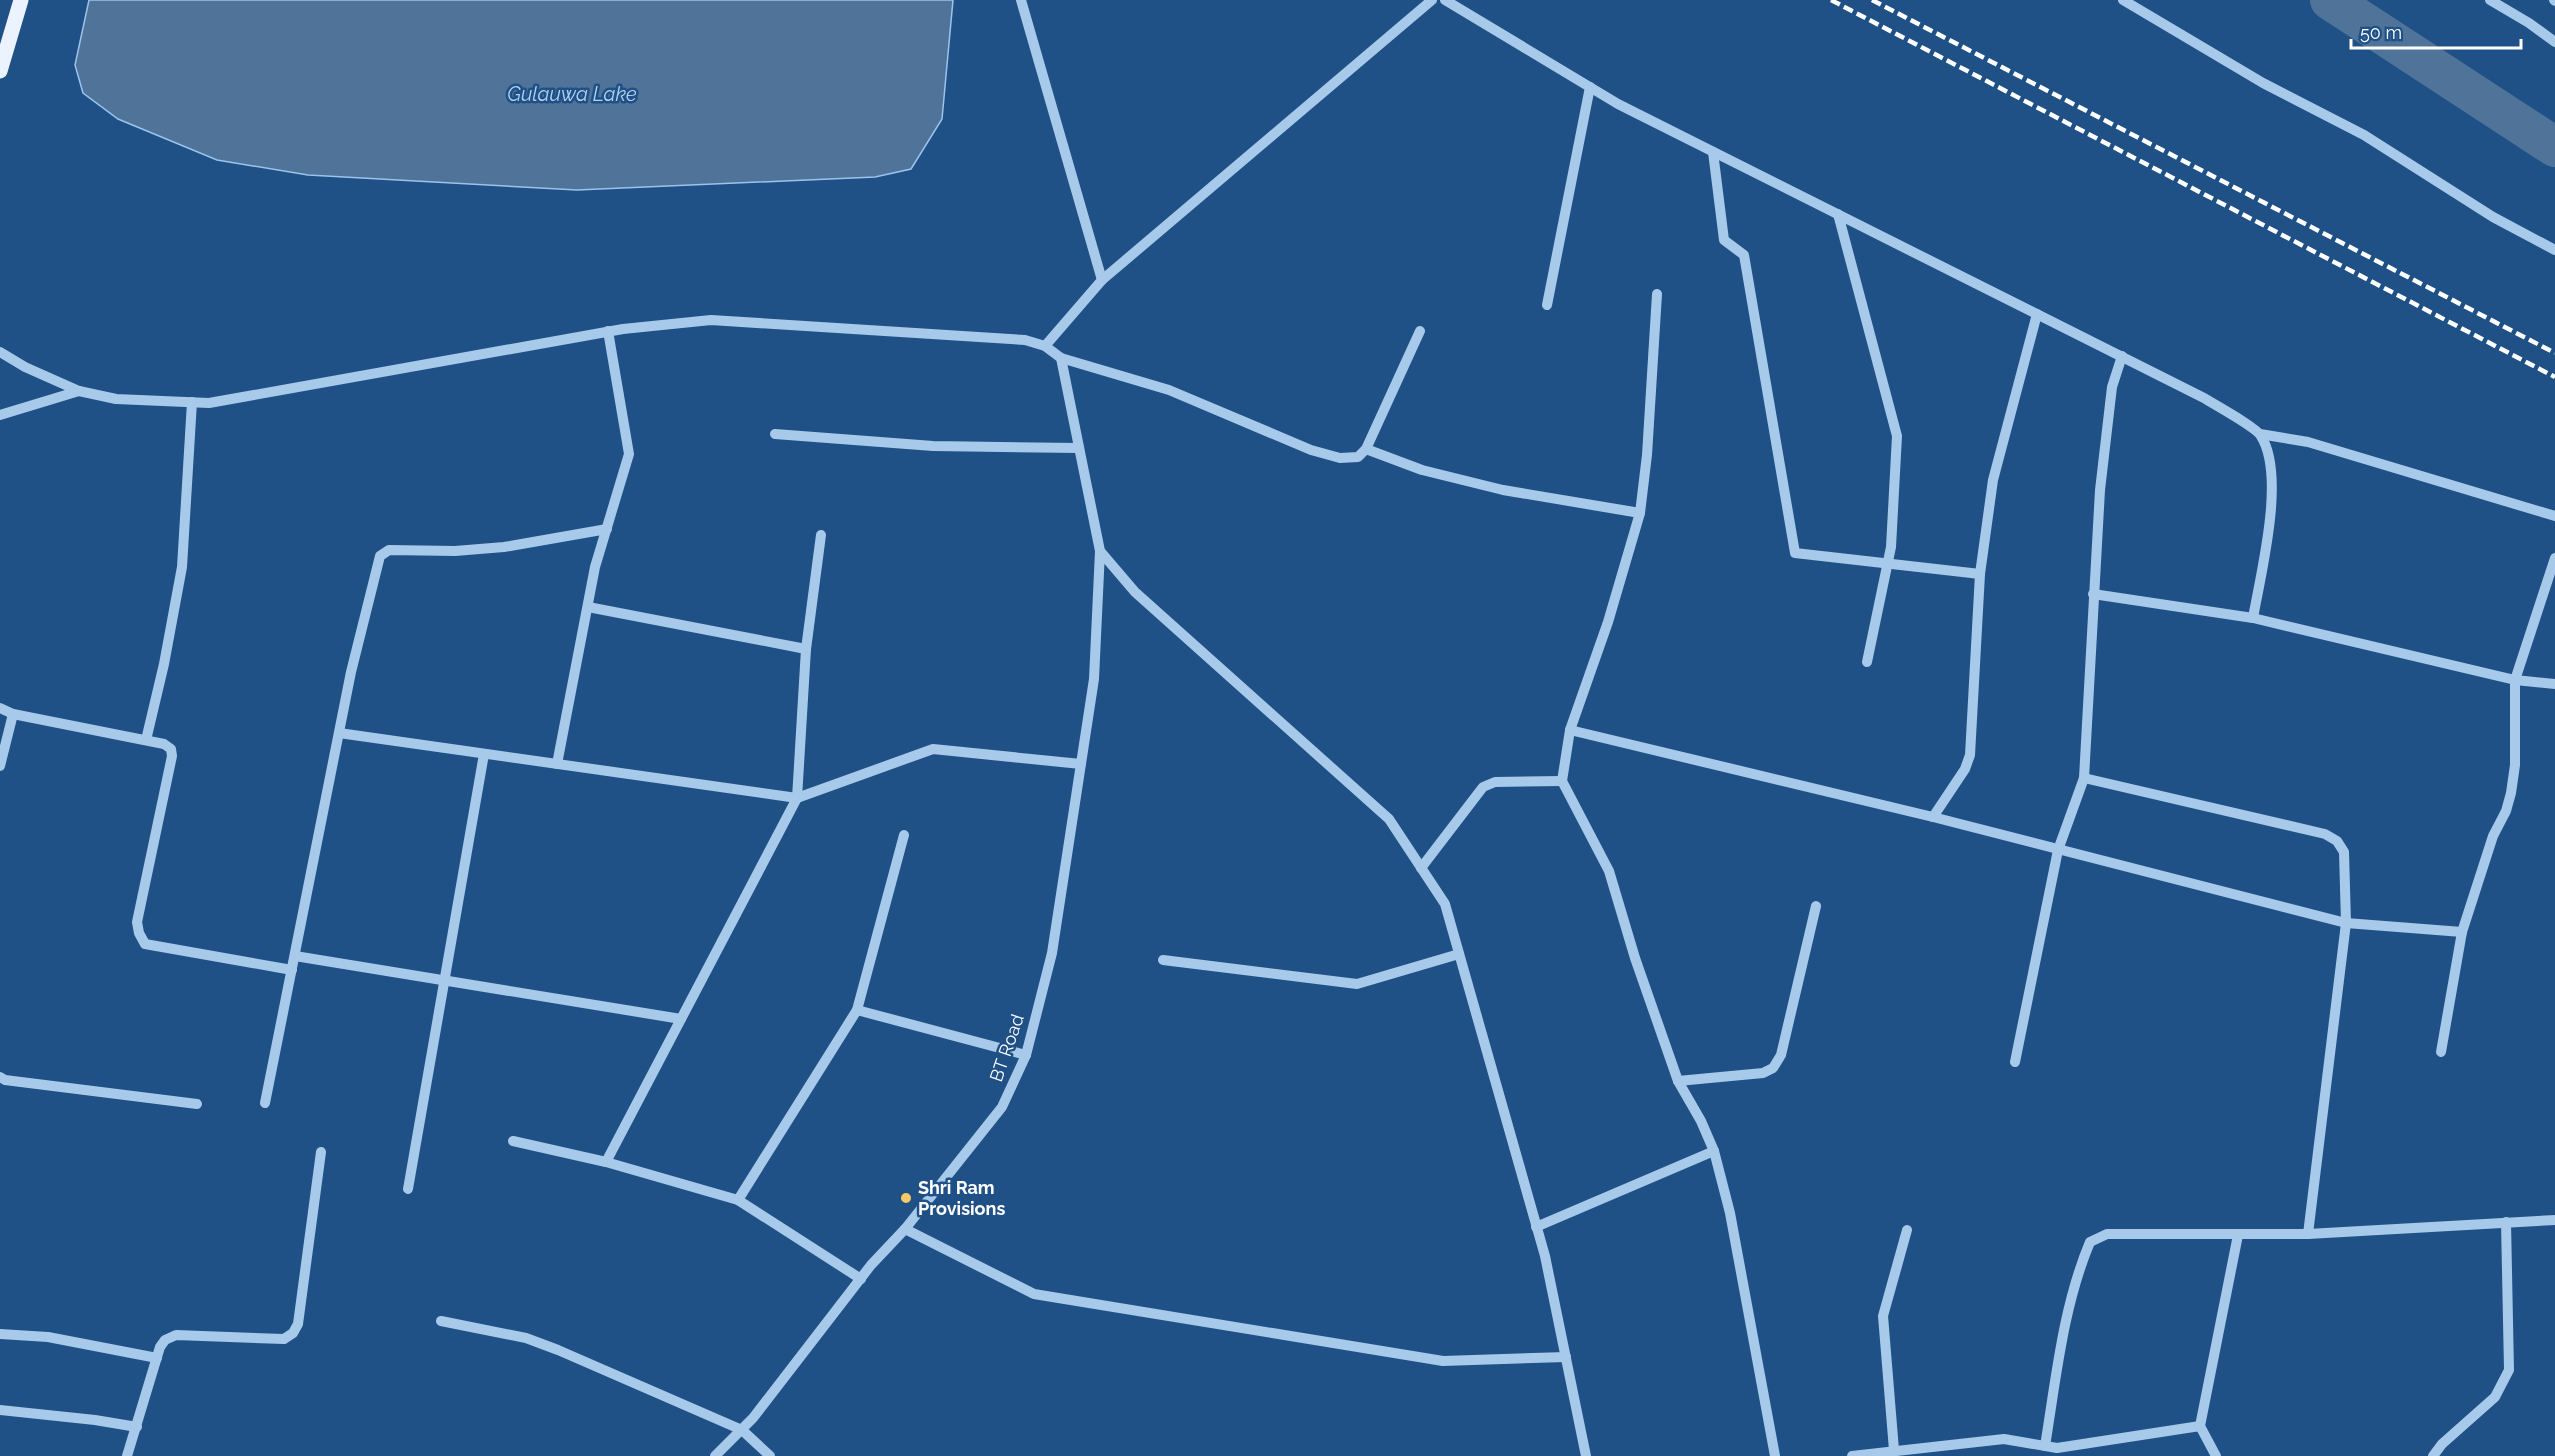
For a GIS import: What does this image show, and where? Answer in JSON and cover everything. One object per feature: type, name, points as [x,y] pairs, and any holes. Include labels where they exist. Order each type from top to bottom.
[{"type":"main road","points":[[0,71],[21,0]]},
{"type":"street","points":[[1021,0],[1102,280]]},
{"type":"street","points":[[1045,346],[1102,280],[1432,0]]},
{"type":"street","points":[[1445,0],[1618,104],[2204,398],[2260,434],[2308,442],[2555,516]]},
{"type":"street","points":[[2123,0],[2262,83],[2364,135],[2493,217],[2555,250]]},
{"type":"street","points":[[2490,0],[2529,23],[2555,42]]},
{"type":"street","points":[[1547,305],[1590,87]]},
{"type":"street","points":[[1713,152],[1725,240],[1744,255],[1796,553],[1980,574]]},
{"type":"street","points":[[1838,214],[1897,436],[1891,547],[1867,662]]},
{"type":"street","points":[[1657,294],[1647,455],[1640,513],[1608,622],[1570,730],[1562,780],[1609,871],[1635,958],[1678,1082],[1701,1121],[1714,1151],[1730,1213],[1774,1456]]},
{"type":"street","points":[[1933,817],[1965,769],[1970,754],[1980,574],[1993,480],[2037,314]]},
{"type":"street","points":[[0,352],[25,367],[79,391],[116,399],[209,403],[608,331],[711,321],[1025,340],[1045,346],[1061,358],[1169,390],[1311,450],[1340,458],[1358,457],[1366,450],[1420,331]]},
{"type":"street","points":[[557,764],[595,567],[629,454],[608,331]]},
{"type":"street","points":[[2015,1062],[2058,850],[2084,778],[2100,490],[2112,387],[2122,356]]},
{"type":"street","points":[[1061,358],[1100,551],[1135,592],[1389,819],[1445,904],[1545,1256],[1586,1456]]},
{"type":"street","points":[[0,415],[79,391]]},
{"type":"street","points":[[146,740],[164,664],[182,567],[192,402]]},
{"type":"street","points":[[775,434],[933,446],[1079,448]]},
{"type":"street","points":[[2253,618],[2271,517],[2271,459],[2260,434]]},
{"type":"street","points":[[1366,450],[1422,470],[1503,490],[1640,513]]},
{"type":"street","points":[[266,1103],[339,733],[378,562],[384,551],[406,549],[455,551],[504,547],[607,529]]},
{"type":"street","points":[[606,1162],[797,798],[806,649],[821,535]]},
{"type":"street","name":"BT Road","points":[[715,1456],[753,1418],[861,1279],[905,1229],[1002,1107],[1026,1056],[1052,953],[1094,679],[1100,551]]},
{"type":"street","points":[[2441,1052],[2462,933],[2493,836],[2506,811],[2511,793],[2515,765],[2515,680],[2555,558]]},
{"type":"street","points":[[2094,594],[2253,618],[2515,680],[2555,684]]},
{"type":"street","points":[[588,608],[806,649]]},
{"type":"street","points":[[0,708],[13,714],[146,740],[171,748],[172,756],[137,922],[139,933],[146,944],[292,970]]},
{"type":"street","points":[[0,766],[13,714]]},
{"type":"street","points":[[1570,730],[1933,817],[2346,923],[2462,933]]},
{"type":"street","points":[[339,733],[797,798],[933,749],[1081,764]]},
{"type":"street","points":[[408,1189],[446,981],[483,754]]},
{"type":"street","points":[[2084,778],[2325,834],[2337,842],[2344,852],[2346,923],[2308,1234]]},
{"type":"street","points":[[1421,868],[1483,787],[1495,782],[1562,780]]},
{"type":"street","points":[[738,1200],[857,1010],[904,835]]},
{"type":"street","points":[[1678,1082],[1763,1073],[1773,1068],[1781,1056],[1816,906]]},
{"type":"street","points":[[1163,960],[1357,984],[1459,954]]},
{"type":"street","points":[[295,956],[681,1019]]},
{"type":"street","points":[[857,1010],[1026,1056]]},
{"type":"street","points":[[0,1077],[5,1080],[197,1104]]},
{"type":"street","points":[[513,1141],[606,1162],[738,1200],[861,1279]]},
{"type":"street","points":[[1536,1227],[1714,1151]]},
{"type":"street","points":[[126,1456],[157,1358],[165,1340],[176,1335],[284,1340],[293,1334],[298,1324],[321,1152]]},
{"type":"street","points":[[2045,1446],[2064,1332],[2084,1256],[2090,1242],[2107,1234],[2308,1234],[2555,1220]]},
{"type":"street","points":[[2433,1456],[2442,1444],[2495,1397],[2510,1370],[2506,1222]]},
{"type":"street","points":[[905,1229],[1034,1294],[1443,1361],[1566,1357]]},
{"type":"street","points":[[1894,1450],[1883,1316],[1907,1230]]},
{"type":"street","points":[[2216,1456],[2200,1426],[2238,1235]]},
{"type":"street","points":[[441,1321],[526,1338],[558,1350],[742,1430],[770,1456]]},
{"type":"street","points":[[0,1334],[48,1337],[157,1358]]},
{"type":"street","points":[[0,1410],[137,1427]]},
{"type":"street","points":[[1852,1456],[2004,1439],[2057,1448],[2200,1426]]},
{"type":"water","name":"Gulauwa Lake","points":[[89,0],[953,0],[942,119],[911,169],[875,177],[577,190],[308,175],[217,160],[118,119],[83,93],[75,65]]},
{"type":"waterway","points":[[2330,0],[2555,147]]},
{"type":"railway","points":[[1831,0],[2555,377]]},
{"type":"railway","points":[[1872,0],[2555,353]]},
{"type":"place","name":"Shri Ram Provisions","points":[[906,1198]]}]
